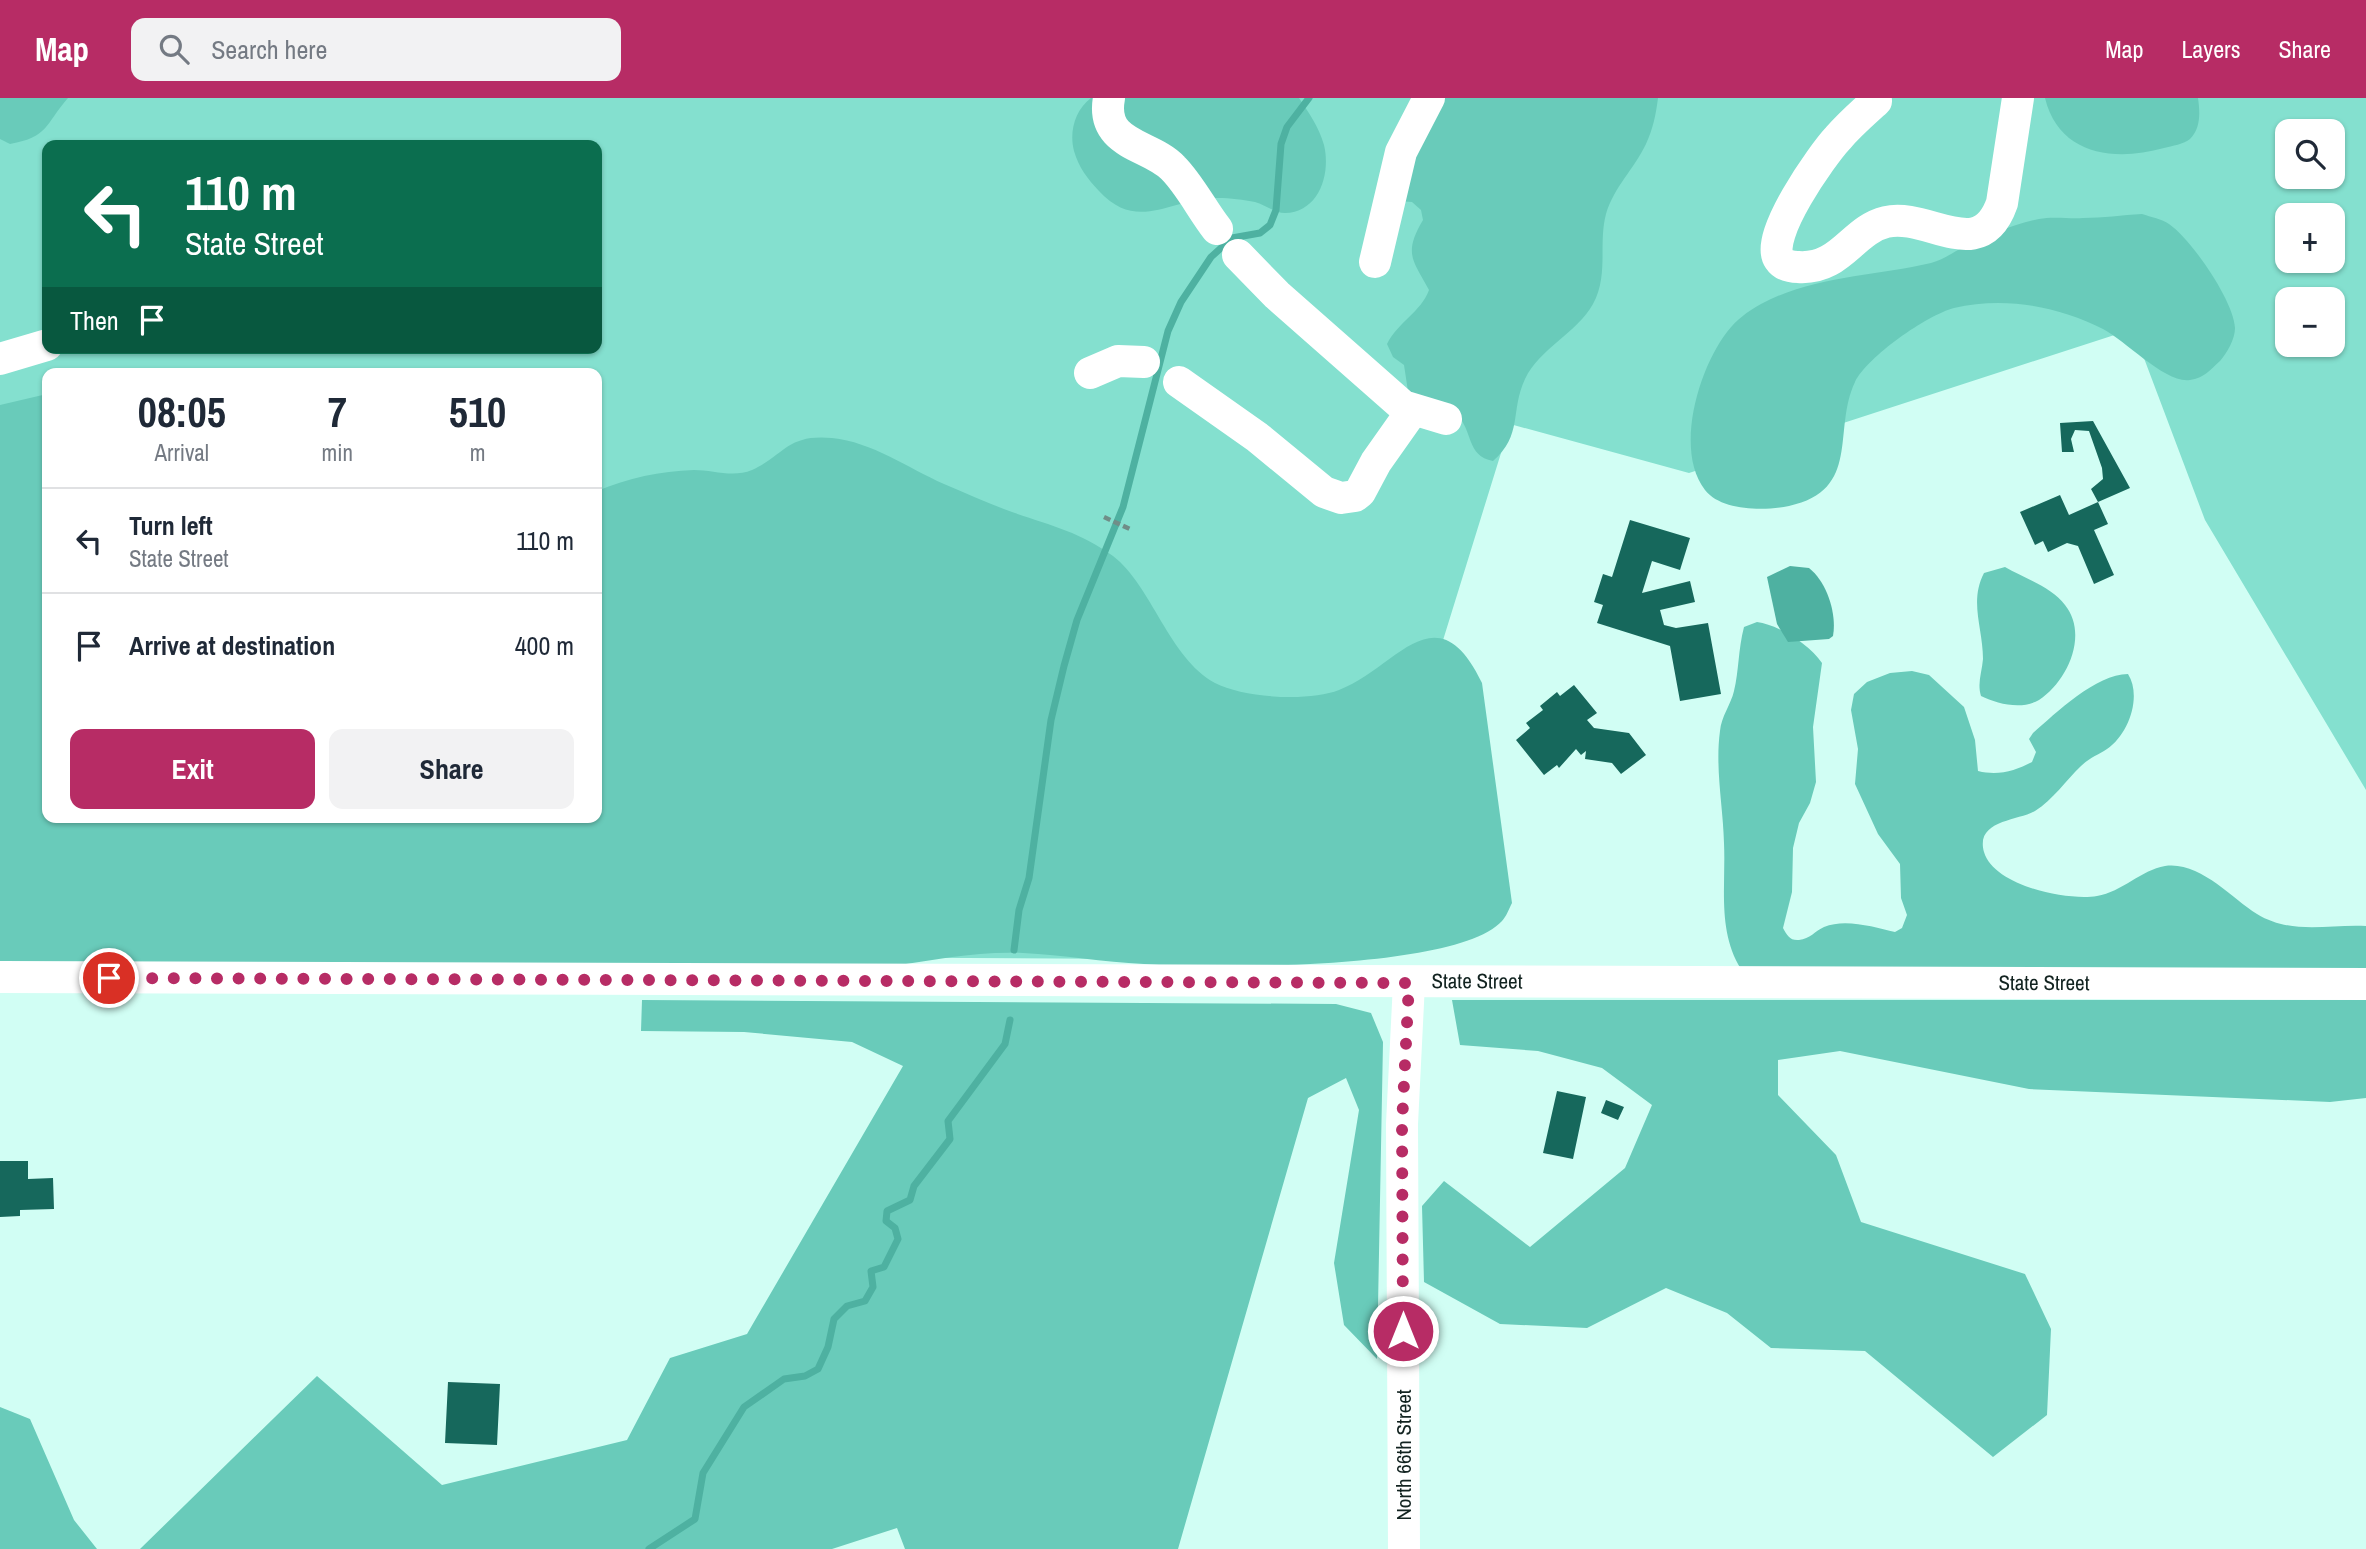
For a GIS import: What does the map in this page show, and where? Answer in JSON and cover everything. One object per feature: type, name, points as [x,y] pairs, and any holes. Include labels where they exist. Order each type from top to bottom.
[{"type":"street","points":[[1109,98],[1111,118],[1122,139],[1173,167],[1217,229]]},
{"type":"street","points":[[1375,262],[1401,152],[1429,98]]},
{"type":"street","points":[[1876,101],[1826,152],[1786,217],[1776,250],[1786,265],[1811,267],[1825,263],[1872,228],[1887,222],[1965,234],[1984,230],[1998,216],[2002,203],[2018,98]]},
{"type":"street","points":[[1238,255],[1276,295],[1412,411],[1446,419]]},
{"type":"street","points":[[0,359],[42,346]]},
{"type":"street","points":[[1090,373],[1118,361],[1144,362]]},
{"type":"street","points":[[1180,382],[1257,436],[1324,492],[1341,498],[1355,496],[1360,492],[1376,462],[1412,411]]},
{"type":"street","name":"State Street","points":[[0,977],[2366,984]]},
{"type":"street","name":"North 66th Street","points":[[1404,1549],[1402,1124],[1409,983]]},
{"type":"path","points":[[1104,517],[1132,530]]},
{"type":"shaded area","points":[[0,98],[2366,98],[2366,790],[2205,520],[2133,329],[1689,473],[1510,424],[1431,679],[1329,960],[0,953]]},
{"type":"shaded area","points":[[0,98],[68,98],[39,133],[32,138],[10,144],[0,139]]},
{"type":"shaded area","points":[[1091,98],[1299,98],[1317,126],[1324,145],[1326,168],[1320,190],[1306,206],[1285,213],[1255,202],[1218,198],[1142,212],[1128,210],[1114,204],[1099,191],[1078,163],[1074,151],[1072,136],[1077,115]]},
{"type":"shaded area","points":[[1435,98],[1658,98],[1651,133],[1614,195],[1606,214],[1601,282],[1593,304],[1578,324],[1532,368],[1521,391],[1509,442],[1493,461],[1478,454],[1457,415],[1441,406],[1409,398],[1404,365],[1393,357],[1387,344],[1397,329],[1421,305],[1429,290],[1412,256],[1413,241],[1423,220],[1421,210],[1412,202],[1398,201]]},
{"type":"shaded area","points":[[2045,98],[2198,98],[2199,120],[2194,135],[2181,144],[2145,152],[2108,153],[2091,150],[2062,132],[2052,117]]},
{"type":"shaded area","points":[[2142,214],[2166,222],[2188,243],[2210,272],[2233,316],[2235,332],[2230,346],[2220,361],[2203,375],[2190,380],[2170,375],[2103,329],[2068,314],[2011,303],[1954,308],[1929,319],[1899,338],[1862,372],[1855,382],[1849,400],[1836,472],[1827,487],[1812,498],[1789,506],[1756,509],[1732,506],[1712,497],[1705,490],[1696,473],[1691,454],[1694,410],[1707,366],[1717,347],[1738,320],[1751,310],[1781,295],[1823,282],[1935,262],[1991,234],[2030,221]]},
{"type":"shaded area","points":[[42,395],[42,823],[602,823],[602,489],[620,482],[669,472],[745,472],[763,464],[796,442],[832,438],[876,450],[944,484],[1003,509],[1064,530],[1101,548],[1127,569],[1185,657],[1199,672],[1227,688],[1277,697],[1326,694],[1360,680],[1415,643],[1432,638],[1448,641],[1465,655],[1482,683],[1512,903],[1502,921],[1477,937],[1437,949],[1332,963],[1276,966],[1177,966],[1038,954],[990,953],[891,966],[0,969],[0,405]]},
{"type":"shaded area","points":[[1790,566],[1809,568],[1826,590],[1834,627],[1833,636],[1829,639],[1788,642],[1777,624],[1767,577]]},
{"type":"shaded area","points":[[2005,567],[2045,588],[2059,599],[2072,617],[2075,630],[2071,657],[2058,682],[2039,700],[2025,705],[1994,701],[1981,696],[1980,691],[1983,659],[1977,605],[1980,584],[1984,573]]},
{"type":"shaded area","points":[[1757,622],[1793,636],[1822,663],[1813,727],[1816,782],[1810,803],[1799,823],[1793,848],[1792,892],[1783,928],[1791,938],[1803,939],[1824,927],[1841,923],[1895,932],[1902,928],[1907,915],[1901,898],[1900,864],[1878,834],[1855,784],[1858,749],[1851,710],[1854,694],[1867,682],[1890,673],[1912,671],[1929,675],[1964,707],[1975,740],[1978,771],[1999,773],[2032,762],[2036,752],[2029,739],[2065,706],[2103,680],[2128,674],[2134,693],[2133,703],[2122,734],[2107,749],[2084,763],[2042,806],[1992,828],[1983,841],[1984,852],[1990,864],[2002,874],[2033,889],[2084,897],[2106,894],[2156,868],[2178,866],[2190,869],[2270,920],[2310,927],[2366,926],[2366,979],[1741,969],[1728,939],[1724,908],[1719,745],[1722,721],[1734,691],[1744,627]]},
{"type":"shaded area","points":[[642,1000],[1336,1004],[1371,1013],[1383,1042],[1377,1359],[1344,1325],[1334,1263],[1359,1110],[1346,1078],[1308,1098],[1178,1549],[905,1549],[897,1528],[832,1549],[140,1549],[317,1376],[442,1485],[627,1440],[670,1358],[747,1334],[903,1066],[852,1042],[744,1032],[641,1031]]},
{"type":"shaded area","points":[[1452,1000],[2366,1000],[2366,1098],[2330,1102],[2029,1089],[1840,1051],[1778,1060],[1778,1095],[1836,1155],[1861,1222],[2025,1274],[2051,1329],[2047,1415],[1993,1457],[1865,1351],[1771,1348],[1727,1313],[1666,1288],[1587,1328],[1500,1324],[1424,1282],[1422,1206],[1444,1181],[1530,1247],[1625,1168],[1652,1105],[1602,1068],[1538,1051],[1460,1045]]},
{"type":"shaded area","points":[[0,1407],[30,1419],[74,1520],[97,1549],[0,1549]]},
{"type":"building","points":[[2093,421],[2130,488],[2098,502],[2091,489],[2103,479],[2102,468],[2089,431],[2075,430],[2071,439],[2074,452],[2062,452],[2060,423]]},
{"type":"building","points":[[2060,495],[2069,515],[2098,502],[2108,524],[2094,530],[2114,575],[2094,584],[2078,546],[2067,543],[2048,552],[2043,541],[2035,545],[2020,512]]},
{"type":"building","points":[[1630,520],[1690,538],[1680,570],[1652,561],[1642,593],[1690,581],[1695,602],[1660,610],[1664,625],[1676,628],[1708,623],[1721,694],[1680,701],[1670,646],[1597,623],[1603,605],[1594,602],[1603,574],[1612,577]]},
{"type":"building","points":[[1574,685],[1597,713],[1587,720],[1594,728],[1629,733],[1646,755],[1621,774],[1612,763],[1585,759],[1586,751],[1581,755],[1576,749],[1559,768],[1557,765],[1544,775],[1516,740],[1530,728],[1526,723],[1543,710],[1540,706],[1557,692],[1560,696]]},
{"type":"building","points":[[1557,1091],[1586,1097],[1573,1159],[1543,1153]]},
{"type":"building","points":[[1606,1100],[1624,1107],[1618,1120],[1601,1113]]},
{"type":"building","points":[[0,1161],[28,1161],[28,1179],[53,1178],[54,1209],[20,1210],[20,1216],[0,1217]]},
{"type":"building","points":[[448,1382],[500,1384],[497,1445],[445,1443]]},
{"type":"waterway","points":[[1014,950],[1019,910],[1029,878],[1051,720],[1064,666],[1077,620],[1123,507],[1168,331],[1181,302],[1211,257],[1232,238],[1260,233],[1270,225],[1276,210],[1281,144],[1287,127],[1309,98]]},
{"type":"waterway","points":[[649,1549],[695,1519],[703,1473],[744,1407],[784,1379],[805,1376],[818,1369],[828,1347],[834,1319],[847,1306],[865,1301],[873,1287],[871,1271],[884,1267],[898,1239],[895,1228],[886,1221],[887,1211],[910,1200],[914,1186],[950,1139],[948,1121],[1005,1044],[1010,1020]]},
{"type":"route","points":[[109,978],[1409,983],[1402,1124],[1403,1331]]}]
